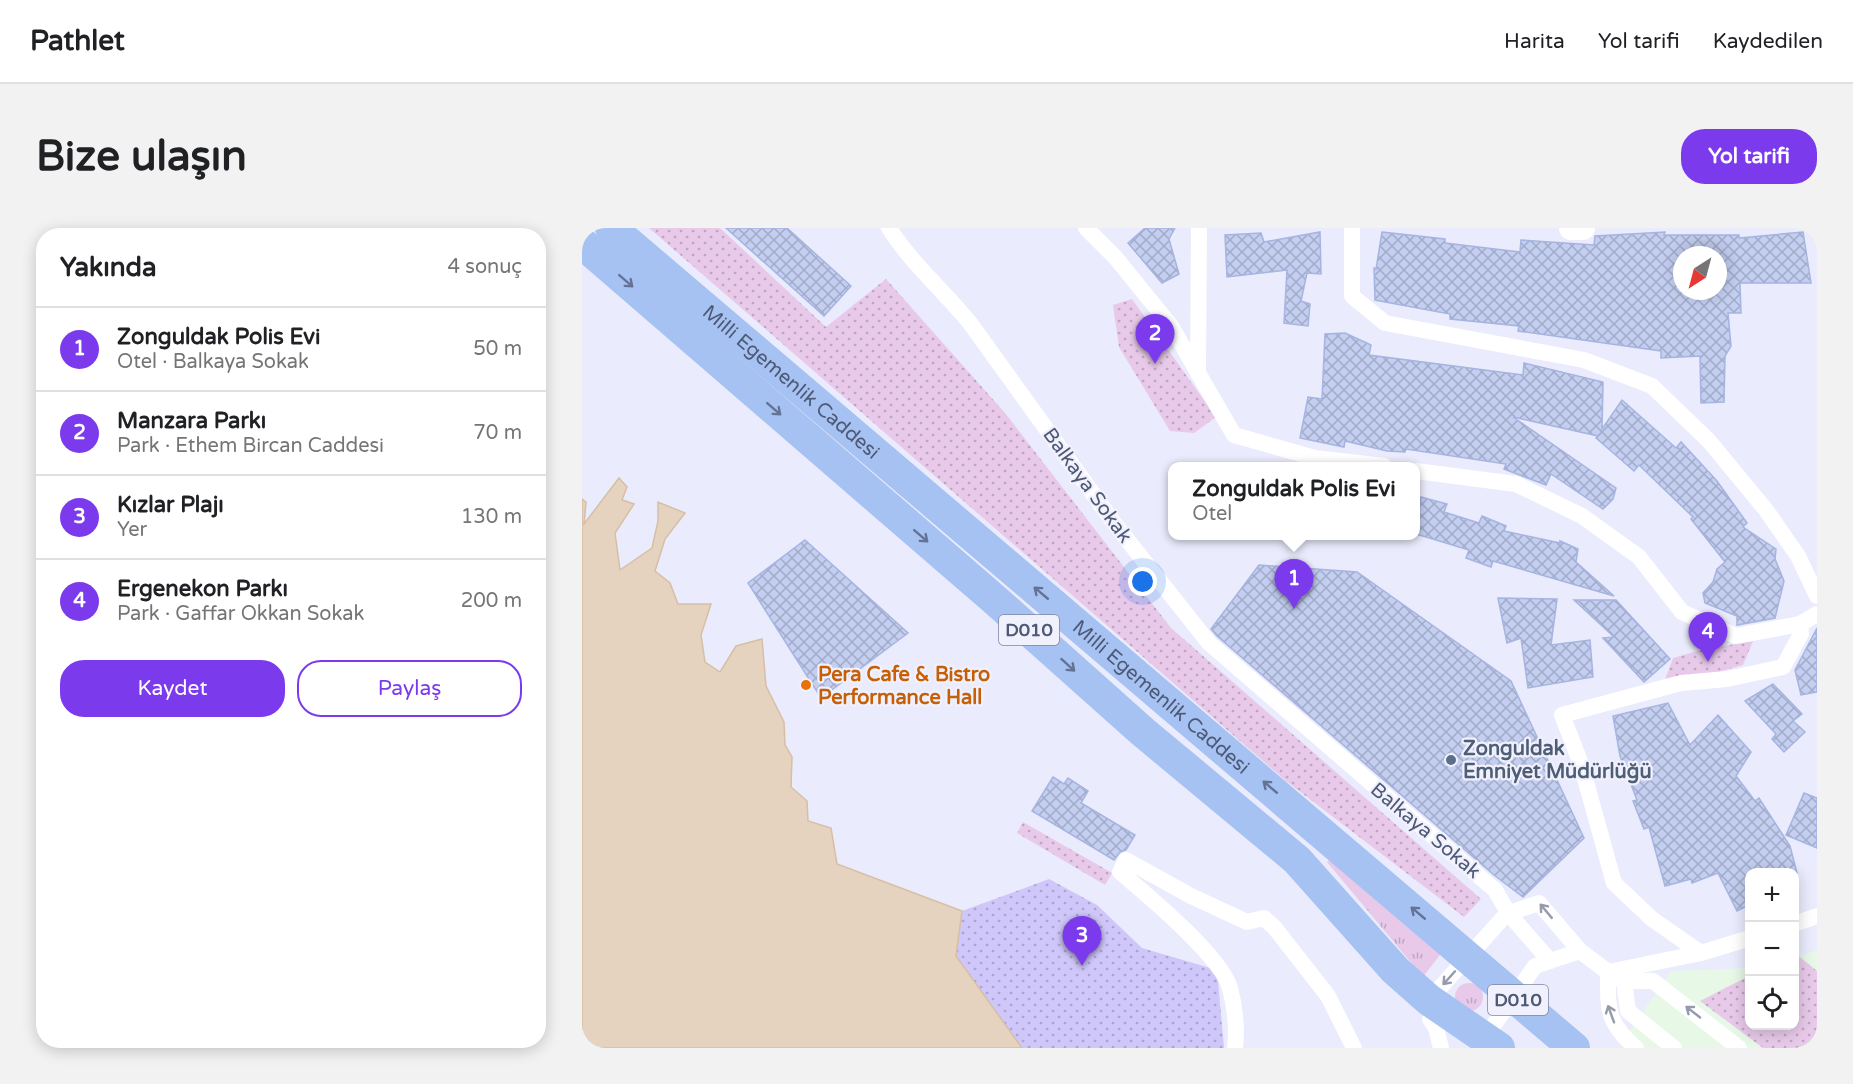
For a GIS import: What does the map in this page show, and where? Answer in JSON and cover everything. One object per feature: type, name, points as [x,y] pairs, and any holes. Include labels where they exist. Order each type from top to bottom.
[{"type":"highway","name":"Milli Egemenlik Caddesi","points":[[611,228],[1469,956],[1574,1048]]},
{"type":"highway","name":"Milli Egemenlik Caddesi","points":[[582,243],[995,600],[1143,732],[1298,860],[1432,1014],[1487,1045]]},
{"type":"street","name":"Balkaya Sokak","points":[[889,228],[901,246],[947,294],[970,323],[1114,523],[1209,643],[1495,890],[1509,914],[1550,961]]},
{"type":"street","points":[[1086,228],[1114,257],[1171,326],[1234,435],[1315,458],[1350,462]]},
{"type":"street","points":[[1198,374],[1199,228]]},
{"type":"street","points":[[1352,228],[1352,296],[1385,323],[1584,360],[1652,386],[1710,441],[1766,510],[1798,555],[1817,596]]},
{"type":"street","points":[[1571,228],[1583,228]]},
{"type":"street","points":[[1420,472],[1516,484],[1582,516],[1639,557],[1682,612],[1737,636],[1800,624],[1817,614]]},
{"type":"street","points":[[1701,953],[1652,919],[1614,883],[1581,764],[1562,715],[1681,683],[1727,679],[1783,667],[1801,634],[1800,624]]},
{"type":"street","points":[[1235,1048],[1237,1033],[1230,986],[1207,954],[1165,910],[1120,872],[1126,860],[1191,896],[1247,922],[1264,918],[1274,927],[1328,996],[1354,1048]]},
{"type":"street","points":[[1441,1048],[1432,1014],[1469,956],[1509,914],[1539,903],[1580,951],[1608,972],[1624,981],[1653,981],[1739,1048]]},
{"type":"street","points":[[1799,922],[1817,916]]},
{"type":"street","points":[[1608,972],[1701,953],[1745,939]]},
{"type":"street","points":[[1487,1045],[1514,995],[1535,966],[1580,951]]},
{"type":"street","points":[[1608,972],[1608,1010],[1620,1034],[1636,1048]]},
{"type":"street","points":[[1624,981],[1628,1011],[1674,1048]]},
{"type":"shaded area","points":[[619,478],[627,487],[622,500],[634,504],[615,533],[620,570],[652,548],[658,521],[658,502],[685,513],[665,539],[655,571],[670,583],[678,604],[711,604],[701,635],[705,662],[720,672],[736,646],[762,639],[766,686],[784,722],[785,745],[792,757],[791,787],[807,801],[808,821],[831,828],[837,864],[962,911],[956,956],[1022,1048],[582,1048],[582,499],[586,502],[584,524]]},
{"type":"shaded area","points":[[1817,950],[1817,1048],[1632,1048],[1623,1041],[1671,971],[1745,968],[1745,1030],[1799,1030],[1799,957]]},
{"type":"green space","points":[[649,228],[720,228],[826,327],[886,279],[1005,413],[1171,628],[1481,899],[1464,917],[1286,781]]},
{"type":"green space","points":[[1132,299],[1216,417],[1194,433],[1170,431],[1119,347],[1113,305]]},
{"type":"green space","points":[[1753,641],[1743,665],[1708,675],[1665,680],[1673,658],[1701,650]]},
{"type":"green space","points":[[1023,822],[1112,873],[1105,885],[1017,833]]},
{"type":"green space","points":[[1331,858],[1443,951],[1423,977],[1327,862]]},
{"type":"green space","points":[[1799,956],[1817,971],[1817,1048],[1763,1048],[1700,1001],[1745,978],[1745,1030],[1799,1030]]},
{"type":"green space","points":[[1469,983],[1479,987],[1483,997],[1479,1007],[1469,1011],[1459,1007],[1455,997],[1459,987]]},
{"type":"sand","points":[[1049,879],[1097,905],[1142,948],[1217,970],[1224,1048],[1018,1048],[956,956],[962,911]]},
{"type":"building","points":[[726,228],[787,228],[851,286],[824,316]]},
{"type":"building","points":[[1145,228],[1175,228],[1169,239],[1179,274],[1162,283],[1128,243]]},
{"type":"building","points":[[1320,232],[1321,274],[1307,273],[1301,301],[1310,304],[1308,326],[1284,323],[1287,270],[1227,277],[1225,235],[1261,233],[1264,242]]},
{"type":"building","points":[[1382,232],[1445,239],[1445,243],[1520,252],[1521,240],[1594,245],[1595,236],[1665,232],[1664,235],[1739,235],[1739,238],[1803,232],[1811,283],[1740,283],[1741,313],[1728,313],[1731,346],[1725,356],[1724,402],[1701,403],[1700,356],[1661,358],[1661,351],[1518,331],[1519,326],[1450,319],[1450,314],[1375,300],[1374,268],[1376,269]]},
{"type":"building","points":[[1345,333],[1371,345],[1369,355],[1523,375],[1524,363],[1603,382],[1602,429],[1622,400],[1676,448],[1681,442],[1717,481],[1747,523],[1743,527],[1776,549],[1775,559],[1784,581],[1775,618],[1737,625],[1737,616],[1705,603],[1703,593],[1713,582],[1717,569],[1725,562],[1691,519],[1693,517],[1639,465],[1634,471],[1596,438],[1598,436],[1513,417],[1616,488],[1613,499],[1603,509],[1551,474],[1546,485],[1504,469],[1506,464],[1406,449],[1405,452],[1387,451],[1345,441],[1344,447],[1300,438],[1308,397],[1322,399],[1325,334]]},
{"type":"building","points":[[1421,497],[1447,504],[1444,512],[1479,523],[1482,516],[1506,526],[1504,531],[1560,543],[1560,541],[1578,549],[1576,562],[1614,596],[1493,561],[1491,567],[1466,558],[1469,550],[1420,535]]},
{"type":"building","points":[[805,540],[908,633],[821,698],[748,583]]},
{"type":"building","name":"Zonguldak Emniyet Müdürlüğü","points":[[1259,565],[1357,572],[1511,681],[1584,838],[1523,897],[1494,875],[1211,629]]},
{"type":"building","points":[[1498,598],[1557,599],[1551,645],[1590,640],[1593,677],[1528,688],[1521,638],[1507,643]]},
{"type":"building","points":[[1574,600],[1616,600],[1670,659],[1644,682],[1603,638],[1614,637]]},
{"type":"building","points":[[1817,628],[1817,692],[1801,695],[1795,670]]},
{"type":"building","points":[[1773,684],[1802,714],[1793,721],[1805,732],[1784,752],[1772,739],[1776,734],[1745,701]]},
{"type":"building","points":[[1668,703],[1690,745],[1718,715],[1751,752],[1736,776],[1755,801],[1759,798],[1790,846],[1796,868],[1745,868],[1745,907],[1737,911],[1718,873],[1692,883],[1691,879],[1665,886],[1649,827],[1644,829],[1633,801],[1637,800],[1620,756],[1613,716]]},
{"type":"building","points":[[1053,777],[1064,784],[1068,778],[1088,791],[1081,803],[1135,835],[1126,850],[1120,852],[1114,860],[1032,811]]},
{"type":"building","points":[[1804,793],[1817,798],[1817,848],[1786,835]]},
{"type":"place","name":"Manzara Parkı","points":[[1155,364]]},
{"type":"place","name":"Zonguldak Polis Evi","points":[[1294,609]]},
{"type":"place","name":"Ergenekon Parkı","points":[[1708,662]]},
{"type":"place","name":"Pera Cafe & Bistro Performance Hall","points":[[806,685]]},
{"type":"place","name":"Zonguldak Emniyet Müdürlüğü","points":[[1451,760]]},
{"type":"place","name":"Kızlar Plajı","points":[[1082,966]]}]
